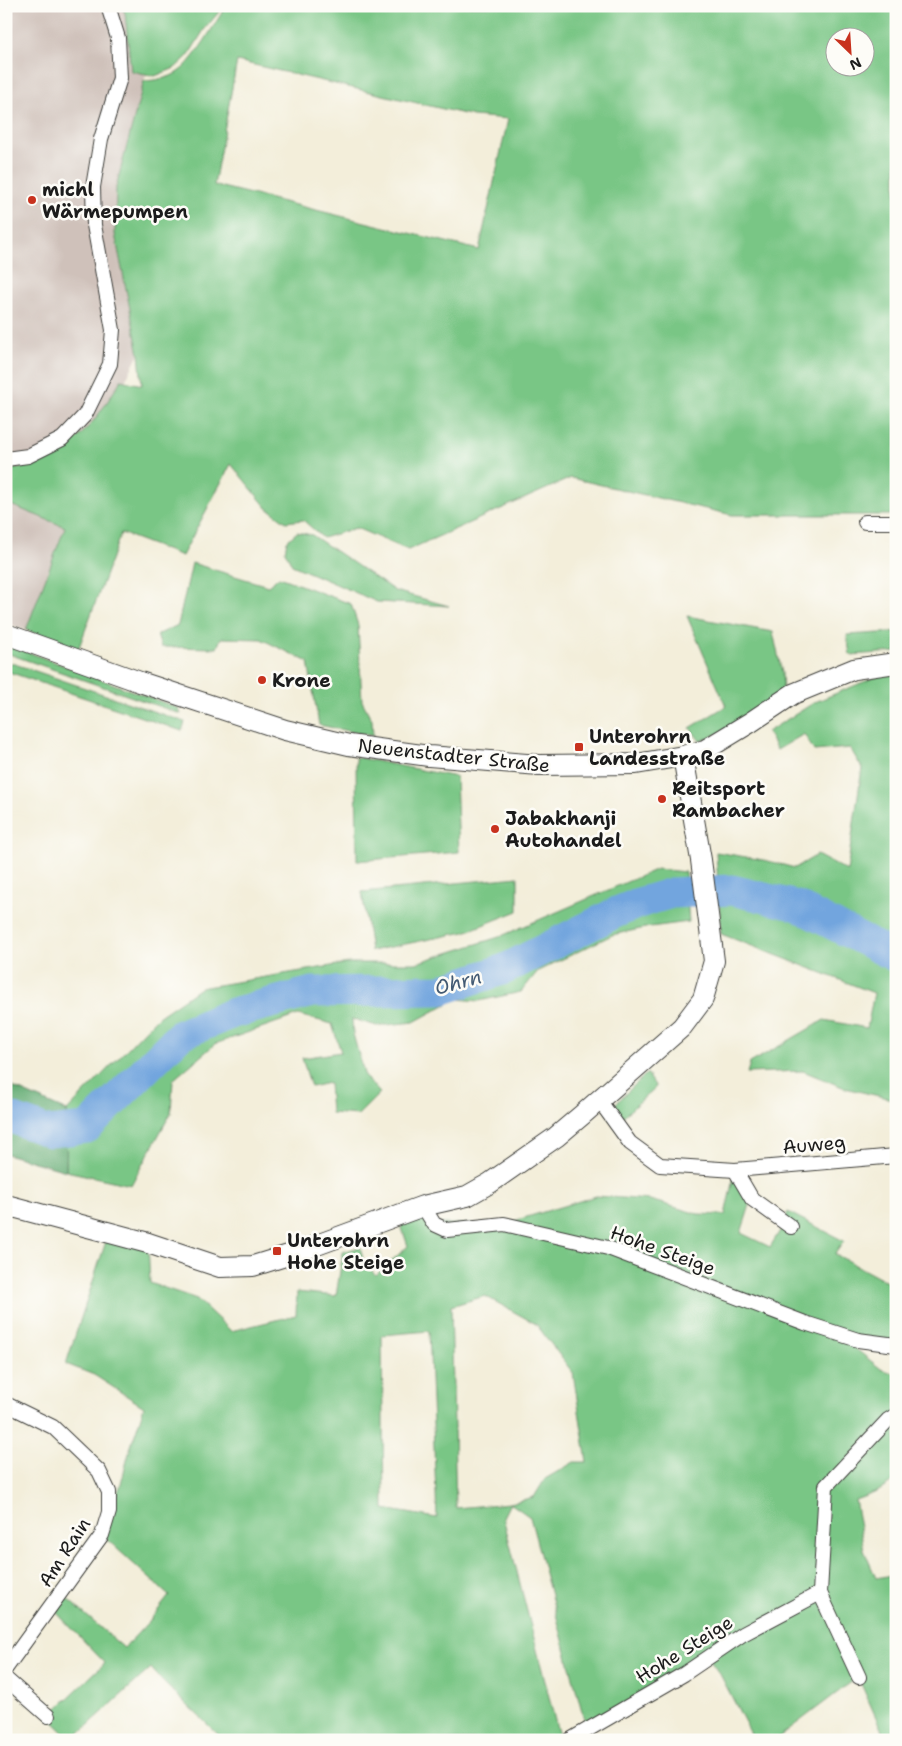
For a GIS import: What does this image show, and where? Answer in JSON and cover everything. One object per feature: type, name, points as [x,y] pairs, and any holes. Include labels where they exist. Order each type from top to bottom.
[{"type":"street","points":[[6,459],[28,456],[62,439],[85,415],[110,364],[113,330],[94,225],[93,187],[101,139],[120,78],[118,38],[108,6]]},
{"type":"street","points":[[865,522],[896,522]]},
{"type":"street","name":"Neuenstadter Straße","points":[[6,634],[140,682],[284,730],[349,745],[430,756],[539,765],[636,764],[683,756],[705,750],[752,722],[793,694],[854,669],[896,663]]},
{"type":"street","points":[[6,1205],[148,1243],[220,1267],[253,1266],[295,1253],[423,1206],[467,1196],[490,1183],[556,1137],[599,1100],[682,1027],[703,999],[714,961],[701,860],[683,756]]},
{"type":"street","name":"Auweg","points":[[599,1100],[630,1143],[660,1165],[735,1170],[896,1156]]},
{"type":"street","points":[[735,1170],[752,1199],[791,1227]]},
{"type":"street","name":"Hohe Steige","points":[[423,1206],[434,1224],[448,1230],[504,1224],[608,1248],[805,1323],[858,1340],[896,1345]]},
{"type":"street","name":"Am Rain","points":[[6,1404],[53,1426],[99,1471],[109,1492],[109,1512],[102,1535],[6,1668]]},
{"type":"street","points":[[859,1677],[820,1593],[826,1486],[888,1420],[896,1415]]},
{"type":"street","name":"Hohe Steige","points":[[570,1740],[684,1674],[743,1634],[820,1593]]},
{"type":"street","points":[[6,1679],[48,1716]]},
{"type":"shaded area","points":[[6,6],[172,6],[144,81],[115,234],[139,354],[103,424],[26,630],[6,623]]},
{"type":"green space","points":[[121,6],[224,6],[204,30],[188,56],[175,68],[155,76],[131,71],[125,13]]},
{"type":"green space","points":[[226,6],[896,6],[896,515],[732,515],[571,478],[408,550],[356,528],[323,538],[303,520],[286,522],[267,508],[231,464],[182,556],[121,533],[78,650],[26,630],[65,527],[6,503],[6,470],[27,466],[61,452],[87,428],[121,380],[142,385],[139,354],[115,234],[116,187],[144,81],[157,80],[178,72],[191,60]],"holes":[[[237,61],[473,116],[508,119],[479,250],[214,185]]]},
{"type":"green space","points":[[297,532],[312,535],[395,591],[449,606],[377,602],[292,565],[285,551],[287,541]]},
{"type":"green space","points":[[192,563],[268,586],[279,577],[351,604],[358,625],[362,701],[372,720],[373,736],[319,725],[308,662],[261,639],[221,638],[217,648],[161,647],[157,635],[178,625]]},
{"type":"green space","points":[[687,616],[773,632],[782,673],[783,691],[745,723],[700,741],[690,728],[726,706]]},
{"type":"green space","points":[[896,632],[896,652],[850,655],[847,635]]},
{"type":"green space","points":[[6,644],[178,708],[181,714],[6,653]]},
{"type":"green space","points":[[6,661],[185,722],[182,731],[6,671]]},
{"type":"green space","points":[[883,674],[896,674],[896,1100],[845,1088],[803,1071],[747,1073],[750,1063],[824,1020],[867,1028],[874,993],[721,934],[716,852],[764,860],[795,868],[817,855],[847,871],[862,768],[850,748],[814,751],[804,734],[777,750],[767,732],[815,702]]},
{"type":"green space","points":[[356,757],[456,777],[459,852],[357,861]]},
{"type":"green space","points":[[657,869],[685,872],[689,922],[650,927],[612,935],[538,971],[521,992],[479,1001],[456,999],[414,1022],[377,1026],[352,1019],[353,1034],[365,1077],[380,1093],[358,1115],[331,1113],[329,1083],[311,1087],[302,1058],[341,1052],[332,1024],[298,1015],[215,1044],[173,1080],[171,1113],[131,1185],[66,1171],[67,1111],[158,1017],[200,988],[349,963],[416,963],[499,937]]},
{"type":"green space","points":[[518,877],[518,911],[465,932],[371,951],[362,892]]},
{"type":"green space","points":[[647,1073],[656,1087],[617,1122],[609,1110]]},
{"type":"green space","points":[[6,1084],[67,1111],[66,1171],[6,1154]]},
{"type":"green space","points":[[735,1170],[752,1199],[741,1233],[770,1247],[781,1229],[788,1212],[844,1241],[835,1254],[896,1287],[896,1345],[836,1333],[881,1369],[896,1374],[896,1480],[877,1492],[855,1500],[864,1550],[876,1578],[896,1574],[896,1740],[886,1740],[858,1677],[775,1740],[754,1740],[721,1676],[708,1658],[587,1730],[530,1517],[510,1503],[503,1517],[560,1740],[224,1740],[163,1682],[151,1668],[72,1740],[48,1717],[105,1663],[54,1610],[65,1597],[124,1648],[169,1596],[102,1535],[109,1512],[120,1487],[144,1407],[94,1375],[66,1364],[109,1232],[148,1243],[150,1283],[197,1299],[231,1331],[296,1315],[297,1292],[336,1296],[343,1252],[360,1247],[364,1263],[376,1275],[408,1246],[397,1214],[423,1206],[434,1224],[504,1224],[596,1196],[650,1200],[698,1214],[725,1215]],"holes":[[[485,1296],[536,1324],[573,1373],[587,1462],[574,1462],[545,1479],[534,1497],[510,1503],[456,1508],[451,1306]],[[429,1331],[437,1518],[384,1509],[382,1335]]]},
{"type":"waterway","name":"Ohrn","points":[[6,1116],[50,1132],[87,1128],[180,1035],[233,1013],[312,992],[440,990],[505,969],[617,912],[672,893],[732,890],[797,906],[896,957]]},
{"type":"place","name":"michl Wärmepumpen","points":[[32,200]]},
{"type":"place","name":"Krone","points":[[262,680]]},
{"type":"place","name":"Unterohrn Landesstraße","points":[[579,747]]},
{"type":"place","name":"Reitsport Rambacher","points":[[662,799]]},
{"type":"place","name":"Jabakhanji Autohandel","points":[[495,829]]},
{"type":"place","name":"Unterohrn Hohe Steige","points":[[277,1251]]}]
